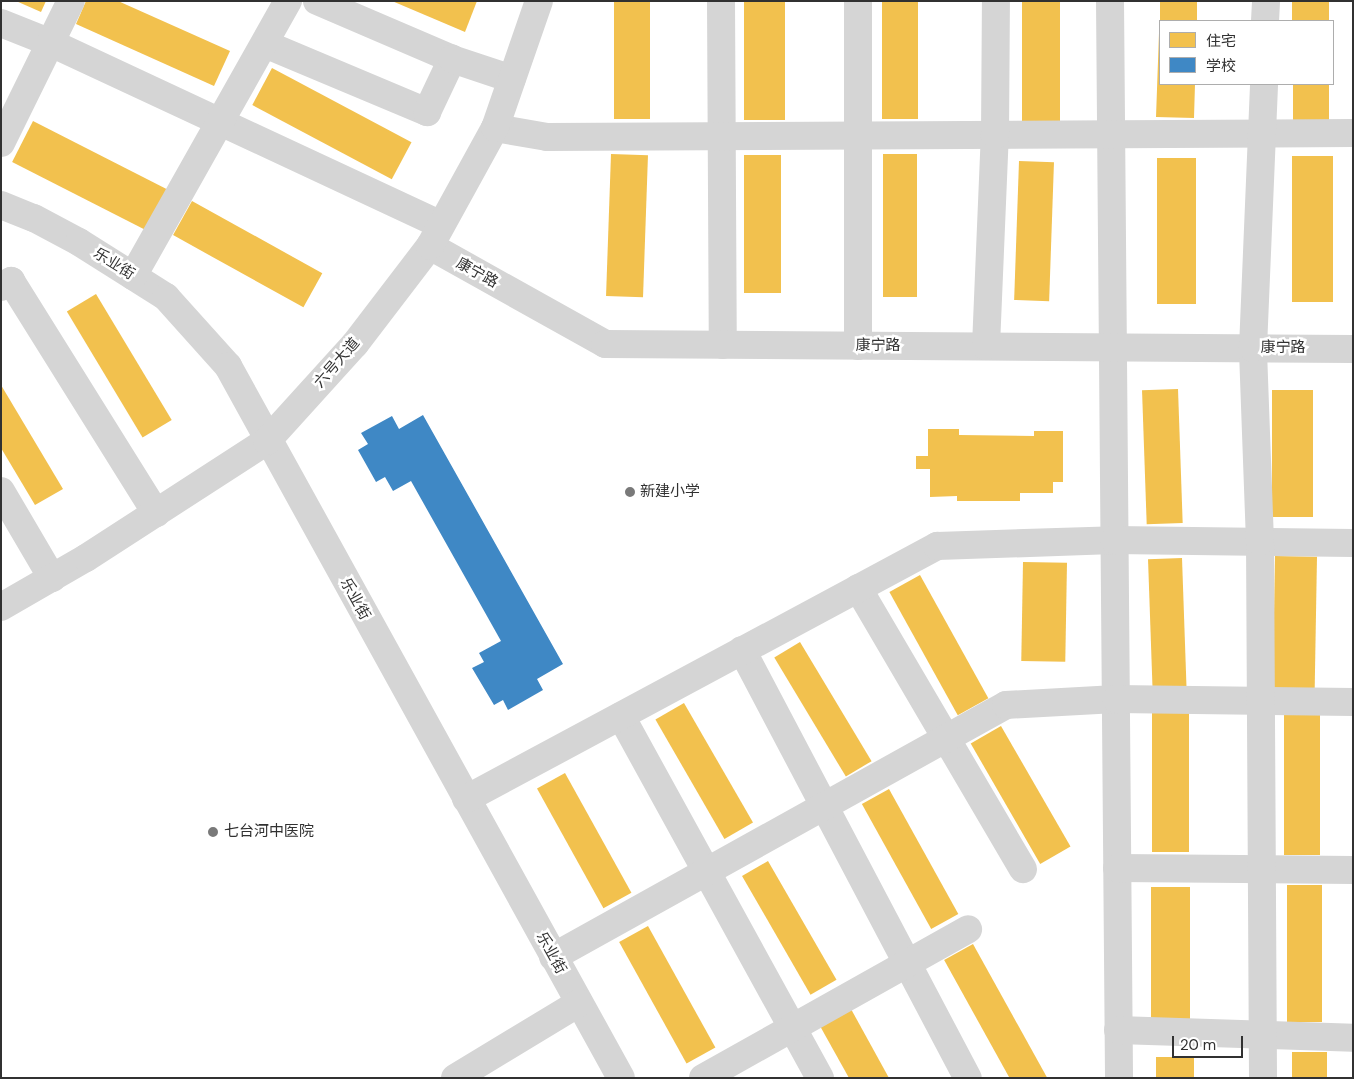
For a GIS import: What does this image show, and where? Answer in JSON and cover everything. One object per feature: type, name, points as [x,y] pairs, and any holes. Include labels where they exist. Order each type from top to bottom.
[{"type":"street","points":[[1,144],[71,1]]},
{"type":"street","points":[[133,276],[288,1]]},
{"type":"street","points":[[317,1],[452,59],[512,78]]},
{"type":"street","name":"六号大道","points":[[1,607],[52,578],[156,513],[267,440],[354,344],[436,236],[495,128],[539,1]]},
{"type":"street","points":[[721,1],[720,136],[723,345]]},
{"type":"street","points":[[858,1],[856,135],[858,346]]},
{"type":"street","points":[[986,346],[995,135],[996,1]]},
{"type":"street","points":[[1110,1],[1118,1078]]},
{"type":"street","points":[[1265,20],[1266,1]]},
{"type":"street","name":"康宁路","points":[[1,24],[51,43],[221,122],[436,236],[605,344],[1353,349]]},
{"type":"street","points":[[265,44],[427,112],[452,59]]},
{"type":"street","points":[[1262,1078],[1260,542],[1253,348],[1264,85]]},
{"type":"street","points":[[495,128],[547,137],[1353,134]]},
{"type":"street","name":"乐业街","points":[[1,205],[34,218],[166,297],[228,366],[267,440],[621,1078]]},
{"type":"street","points":[[1,287],[11,281],[156,513]]},
{"type":"street","points":[[1,491],[52,578]]},
{"type":"street","points":[[466,799],[937,546],[1114,540],[1353,544]]},
{"type":"street","points":[[858,588],[1023,869]]},
{"type":"street","points":[[742,650],[906,964],[968,1078]]},
{"type":"street","points":[[553,957],[1006,705],[1116,699],[1353,702]]},
{"type":"street","points":[[621,716],[820,1078]]},
{"type":"street","points":[[1117,868],[1353,870]]},
{"type":"street","points":[[704,1078],[968,929]]},
{"type":"street","points":[[455,1078],[579,1003]]},
{"type":"street","points":[[1118,1030],[1353,1038]]},
{"type":"building: 住宅","points":[[16,1],[46,1],[41,12]]},
{"type":"building: 住宅","points":[[86,1],[118,1],[230,51],[214,86],[76,24]]},
{"type":"building: 住宅","points":[[392,1],[477,1],[465,32]]},
{"type":"building: 住宅","points":[[614,1],[650,1],[650,119],[614,119]]},
{"type":"building: 住宅","points":[[744,1],[785,1],[785,120],[744,120]]},
{"type":"building: 住宅","points":[[882,1],[918,1],[918,119],[882,119]]},
{"type":"building: 住宅","points":[[1022,1],[1060,1],[1060,123],[1022,123]]},
{"type":"building: 住宅","points":[[1160,1],[1197,1],[1197,20],[1160,20]]},
{"type":"building: 住宅","points":[[1292,1],[1329,1],[1329,20],[1292,20]]},
{"type":"building: 住宅","points":[[1159,33],[1159,85],[1195,85],[1194,118],[1156,117]]},
{"type":"building: 住宅","points":[[272,68],[412,142],[392,179],[252,105]]},
{"type":"building: 住宅","points":[[1293,85],[1329,85],[1329,122],[1293,122]]},
{"type":"building: 住宅","points":[[33,121],[168,190],[148,231],[12,162]]},
{"type":"building: 住宅","points":[[611,154],[648,155],[643,297],[606,296]]},
{"type":"building: 住宅","points":[[883,154],[917,154],[917,297],[883,297]]},
{"type":"building: 住宅","points":[[744,155],[781,155],[781,293],[744,293]]},
{"type":"building: 住宅","points":[[1292,156],[1333,156],[1333,302],[1292,302]]},
{"type":"building: 住宅","points":[[1157,158],[1196,158],[1196,304],[1157,304]]},
{"type":"building: 住宅","points":[[1019,161],[1054,162],[1049,301],[1014,300]]},
{"type":"building: 住宅","points":[[192,201],[322,273],[303,307],[173,235]]},
{"type":"building: 住宅","points":[[96,294],[172,420],[143,438],[67,312]]},
{"type":"building: 住宅","points":[[1,385],[63,489],[35,505],[1,448]]},
{"type":"building: 住宅","points":[[1178,389],[1183,523],[1147,524],[1142,390]]},
{"type":"building: 住宅","points":[[1272,390],[1313,390],[1313,517],[1272,517]]},
{"type":"building: 住宅","points":[[928,429],[959,429],[959,435],[1034,436],[1034,431],[1063,431],[1063,482],[1053,482],[1053,493],[1020,493],[1020,501],[957,501],[957,496],[930,497],[930,469],[916,469],[916,456],[928,456]]},
{"type":"building: 住宅","points":[[1275,556],[1317,557],[1315,690],[1273,689]]},
{"type":"building: 住宅","points":[[1182,558],[1187,688],[1153,689],[1148,559]]},
{"type":"building: 住宅","points":[[1023,562],[1067,563],[1065,662],[1021,661]]},
{"type":"building: 住宅","points":[[920,575],[988,698],[958,715],[889,592]]},
{"type":"building: 住宅","points":[[800,642],[872,761],[846,777],[774,657]]},
{"type":"building: 住宅","points":[[684,703],[753,823],[724,839],[655,720]]},
{"type":"building: 住宅","points":[[1152,712],[1189,712],[1189,852],[1152,852]]},
{"type":"building: 住宅","points":[[1284,714],[1320,714],[1320,855],[1284,855]]},
{"type":"building: 住宅","points":[[1001,726],[1070,846],[1040,864],[971,744]]},
{"type":"building: 住宅","points":[[565,773],[631,893],[603,908],[537,789]]},
{"type":"building: 住宅","points":[[889,789],[958,914],[931,929],[862,804]]},
{"type":"building: 住宅","points":[[768,861],[836,980],[811,995],[742,876]]},
{"type":"building: 住宅","points":[[1287,885],[1322,885],[1322,1022],[1287,1022]]},
{"type":"building: 住宅","points":[[1151,887],[1190,887],[1190,1024],[1151,1024]]},
{"type":"building: 住宅","points":[[648,926],[715,1048],[687,1064],[619,942]]},
{"type":"building: 住宅","points":[[973,944],[1047,1078],[1010,1078],[944,960]]},
{"type":"building: 住宅","points":[[851,1009],[889,1078],[849,1078],[820,1026]]},
{"type":"building: 住宅","points":[[1292,1052],[1327,1052],[1327,1078],[1292,1078]]},
{"type":"building: 住宅","points":[[1156,1057],[1194,1057],[1194,1078],[1156,1078]]},
{"type":"building: 学校","points":[[423,415],[563,664],[537,679],[543,690],[508,710],[503,700],[494,705],[472,668],[484,662],[479,653],[501,641],[411,481],[393,491],[385,477],[376,482],[358,450],[368,444],[361,433],[392,416],[399,429]]},
{"type":"place","name":"新建小学","points":[[630,492]]},
{"type":"place","name":"七台河中医院","points":[[213,832]]}]
